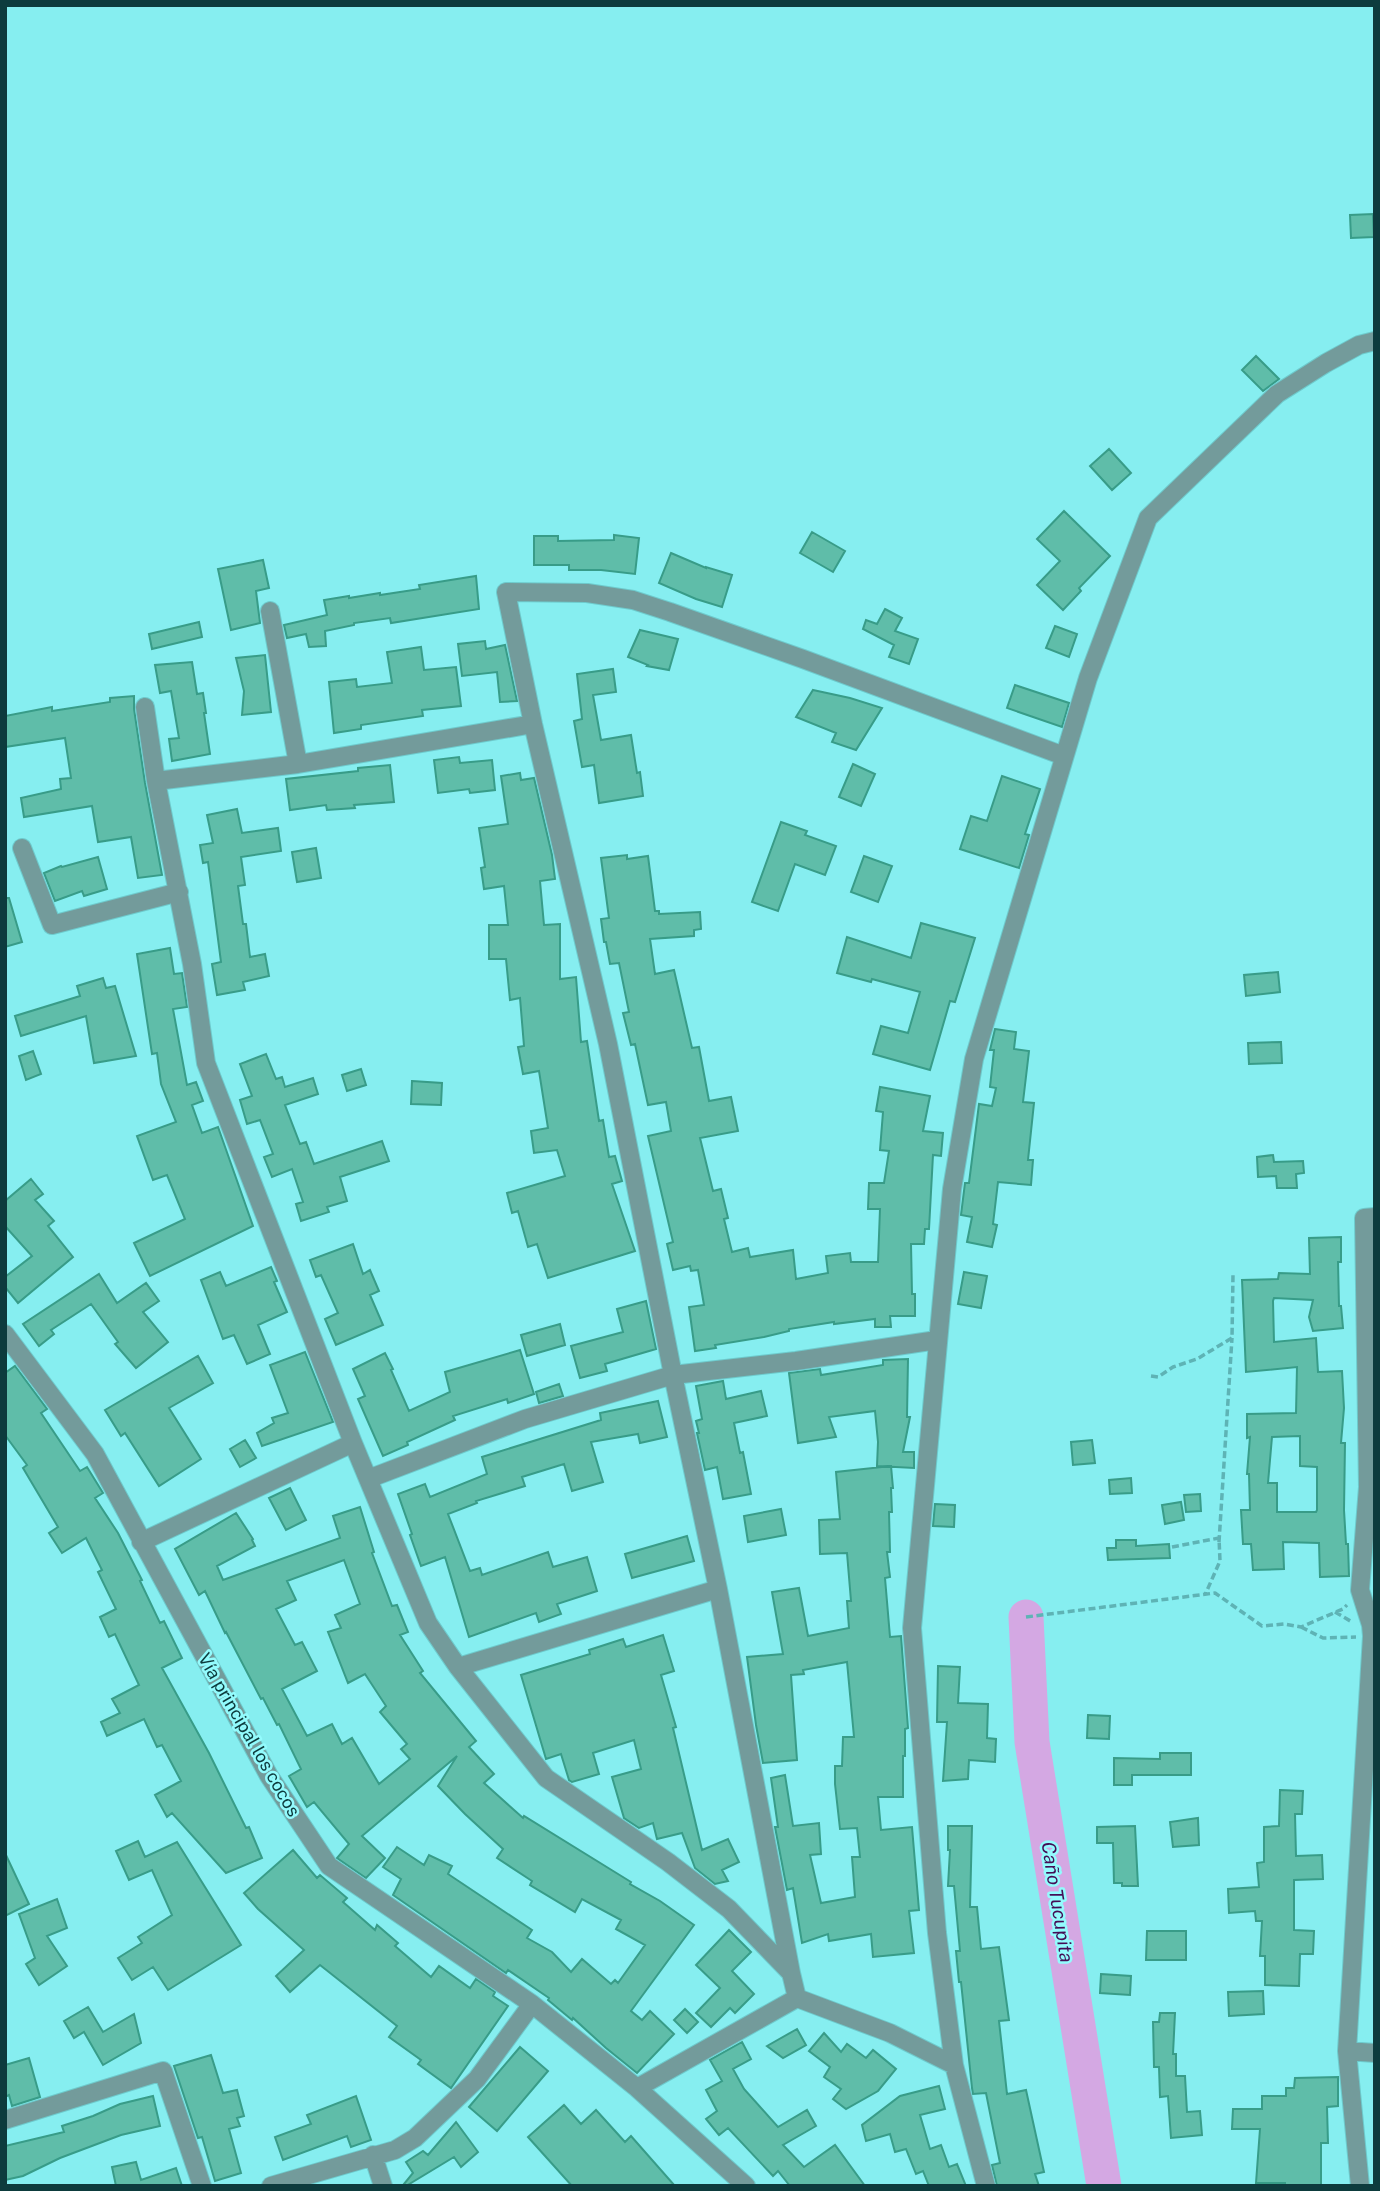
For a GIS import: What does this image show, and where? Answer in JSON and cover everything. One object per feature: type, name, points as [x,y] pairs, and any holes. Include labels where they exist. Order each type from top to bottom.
[{"type":"street","points":[[986,2186],[954,2065],[937,1933],[912,1628],[952,1189],[974,1059],[1088,678],[1148,518],[1278,394],[1325,363],[1359,345],[1375,341]]},
{"type":"street","points":[[797,1998],[608,1044],[533,724],[506,592],[587,593],[633,600],[803,659],[1064,756]]},
{"type":"street","points":[[270,611],[298,764]]},
{"type":"street","points":[[145,707],[156,781],[192,964],[206,1063],[353,1443],[428,1623],[458,1667],[546,1778],[668,1862],[729,1909],[791,1973]]},
{"type":"street","points":[[156,781],[298,764],[533,724]]},
{"type":"street","points":[[22,848],[52,925],[179,892]]},
{"type":"street","points":[[1364,2174],[1347,2051],[1373,1636],[1360,1590],[1371,1487],[1364,1217],[1375,1217]]},
{"type":"street","name":"Vía principal los cocos","points":[[5,1334],[95,1454],[269,1776],[329,1866],[532,2004],[637,2088],[746,2186]]},
{"type":"street","points":[[368,1479],[525,1419],[673,1375],[796,1362],[937,1340]]},
{"type":"street","points":[[141,1542],[353,1443]]},
{"type":"street","points":[[458,1667],[718,1589]]},
{"type":"street","points":[[637,2088],[797,1998],[890,2033],[954,2065]]},
{"type":"street","points":[[271,2186],[395,2150],[415,2138],[477,2079],[532,2004]]},
{"type":"street","points":[[1347,2051],[1375,2053]]},
{"type":"street","points":[[5,2120],[163,2071],[202,2186]]},
{"type":"street","points":[[373,2155],[383,2186]]},
{"type":"path","points":[[1205,1595],[1220,1561],[1233,1274]]},
{"type":"path","points":[[1151,1376],[1158,1377],[1173,1367],[1197,1359],[1232,1338]]},
{"type":"path","points":[[1172,1547],[1219,1538],[1219,1542]]},
{"type":"path","points":[[1301,1627],[1343,1609],[1360,1590]]},
{"type":"path","points":[[1026,1617],[1215,1593],[1262,1626],[1284,1624],[1301,1627],[1323,1638],[1373,1636]]},
{"type":"building","points":[[1373,214],[1374,237],[1351,238],[1350,215]]},
{"type":"building","points":[[1256,356],[1279,379],[1263,391],[1242,370]]},
{"type":"building","points":[[1109,449],[1131,473],[1112,490],[1090,466]]},
{"type":"building","points":[[1064,511],[1110,556],[1079,588],[1081,591],[1063,610],[1037,585],[1060,561],[1037,539]]},
{"type":"building","points":[[812,532],[845,551],[833,572],[800,553]]},
{"type":"building","points":[[614,535],[639,538],[635,574],[569,570],[569,565],[534,565],[534,536],[558,536],[558,541],[614,540]]},
{"type":"building","points":[[671,553],[706,568],[732,575],[722,607],[659,583]]},
{"type":"building","points":[[263,560],[269,588],[256,591],[260,623],[231,630],[218,569]]},
{"type":"building","points":[[476,576],[479,609],[391,623],[390,618],[354,623],[325,631],[326,646],[309,647],[306,634],[287,638],[284,625],[327,615],[324,600],[420,589],[419,585]]},
{"type":"building","points":[[885,609],[902,618],[895,631],[918,639],[909,664],[889,657],[894,645],[863,629],[866,620],[877,624]]},
{"type":"building","points":[[199,622],[202,637],[152,649],[149,634]]},
{"type":"building","points":[[1055,626],[1077,634],[1069,657],[1046,648]]},
{"type":"building","points":[[640,630],[678,639],[669,670],[647,666],[628,657]]},
{"type":"building","points":[[485,641],[486,649],[505,645],[517,701],[500,702],[497,672],[462,676],[458,644]]},
{"type":"building","points":[[421,647],[424,670],[456,667],[461,706],[422,710],[423,716],[361,725],[361,729],[334,733],[329,682],[356,679],[357,687],[392,683],[387,652]]},
{"type":"building","points":[[265,655],[271,712],[242,715],[244,691],[236,658]]},
{"type":"building","points":[[192,662],[197,694],[203,693],[210,754],[172,761],[169,739],[179,738],[171,691],[160,693],[155,665]]},
{"type":"building","points":[[613,669],[616,692],[593,695],[601,740],[631,735],[643,796],[599,803],[594,765],[582,767],[574,721],[582,719],[577,674]]},
{"type":"building","points":[[1015,685],[1069,703],[1062,727],[1007,708]]},
{"type":"building","points":[[813,690],[882,708],[856,750],[832,742],[836,733],[796,717]]},
{"type":"building","points":[[134,696],[145,783],[162,875],[138,878],[131,837],[98,842],[92,806],[24,817],[21,798],[61,789],[60,779],[71,778],[65,738],[5,747],[5,716],[52,707],[52,711],[110,702],[110,698]]},
{"type":"building","points":[[459,757],[460,763],[492,760],[495,790],[470,793],[469,789],[438,793],[434,760]]},
{"type":"building","points":[[853,764],[875,774],[861,806],[839,797]]},
{"type":"building","points":[[390,765],[394,802],[354,805],[355,808],[327,810],[326,805],[290,810],[286,779]]},
{"type":"building","points":[[520,773],[521,780],[534,778],[555,879],[540,881],[544,925],[560,924],[560,979],[576,977],[581,1042],[587,1041],[599,1121],[603,1120],[609,1157],[615,1156],[622,1181],[612,1184],[635,1251],[548,1278],[537,1244],[528,1247],[518,1211],[512,1213],[507,1193],[565,1176],[557,1150],[534,1153],[531,1131],[548,1128],[539,1071],[523,1074],[518,1047],[524,1046],[520,998],[510,1000],[506,959],[489,959],[489,925],[508,925],[504,886],[484,889],[481,868],[485,867],[479,828],[508,824],[501,776]]},
{"type":"building","points":[[1002,776],[1040,789],[1025,834],[1029,835],[1019,868],[960,849],[971,816],[987,821]]},
{"type":"building","points":[[237,809],[242,833],[278,828],[281,851],[241,857],[245,885],[238,886],[250,957],[265,954],[269,976],[243,982],[245,990],[217,995],[212,964],[221,962],[208,862],[203,863],[200,845],[213,843],[207,815]]},
{"type":"building","points":[[781,822],[807,831],[805,835],[836,846],[825,875],[795,864],[778,911],[752,902]]},
{"type":"building","points":[[316,848],[321,878],[297,882],[292,852]]},
{"type":"building","points":[[627,855],[627,859],[648,856],[655,911],[659,911],[659,914],[700,912],[701,929],[694,930],[694,936],[650,939],[655,974],[674,970],[692,1048],[699,1047],[709,1101],[731,1097],[738,1131],[700,1138],[713,1191],[721,1189],[728,1218],[724,1219],[732,1252],[748,1248],[750,1257],[793,1250],[796,1279],[828,1273],[826,1256],[850,1253],[851,1262],[878,1262],[880,1209],[868,1209],[869,1183],[884,1183],[889,1151],[880,1150],[883,1112],[876,1111],[880,1087],[930,1096],[923,1131],[943,1133],[941,1156],[933,1155],[929,1229],[925,1229],[924,1244],[911,1244],[915,1316],[890,1316],[891,1327],[875,1327],[875,1319],[834,1322],[789,1329],[695,1351],[689,1307],[704,1305],[698,1270],[691,1271],[690,1266],[673,1270],[667,1244],[673,1242],[648,1136],[671,1131],[666,1102],[648,1105],[635,1044],[631,1045],[623,1013],[629,1012],[619,963],[610,964],[604,942],[601,919],[609,918],[601,858]]},
{"type":"building","points":[[864,856],[892,866],[878,902],[851,892]]},
{"type":"building","points":[[98,857],[107,889],[84,896],[82,891],[55,901],[44,873]]},
{"type":"building","points":[[5,898],[9,898],[22,942],[5,947]]},
{"type":"building","points":[[921,923],[975,938],[955,1002],[950,1001],[930,1070],[873,1054],[881,1026],[908,1033],[920,992],[837,973],[847,937],[911,958]]},
{"type":"building","points":[[170,948],[174,974],[182,973],[187,1007],[173,1009],[187,1085],[196,1082],[203,1101],[192,1105],[202,1133],[218,1127],[253,1226],[150,1276],[134,1243],[185,1219],[167,1175],[153,1180],[137,1136],[176,1122],[161,1084],[157,1053],[152,1054],[137,954]]},
{"type":"building","points":[[1278,972],[1280,992],[1246,996],[1244,975]]},
{"type":"building","points":[[103,978],[106,988],[115,986],[136,1056],[94,1063],[86,1016],[21,1036],[15,1016],[80,996],[77,986]]},
{"type":"building","points":[[995,1029],[1016,1032],[1014,1049],[1029,1051],[1023,1102],[1034,1103],[1028,1160],[1033,1160],[1031,1185],[998,1182],[993,1224],[997,1225],[992,1247],[967,1242],[972,1217],[961,1215],[965,1183],[969,1183],[979,1104],[992,1106],[996,1088],[990,1087],[994,1050],[990,1050]]},
{"type":"building","points":[[1281,1042],[1282,1063],[1249,1064],[1248,1043]]},
{"type":"building","points":[[33,1051],[41,1074],[26,1080],[19,1056]]},
{"type":"building","points":[[266,1054],[276,1079],[282,1077],[285,1087],[313,1078],[318,1094],[285,1105],[300,1144],[306,1142],[314,1164],[382,1141],[389,1161],[340,1177],[347,1201],[327,1207],[329,1212],[301,1221],[296,1204],[303,1202],[292,1169],[272,1177],[264,1157],[273,1154],[260,1120],[247,1124],[240,1100],[252,1096],[240,1064]]},
{"type":"building","points":[[361,1069],[366,1085],[347,1091],[342,1075]]},
{"type":"building","points":[[412,1081],[442,1083],[441,1105],[411,1104]]},
{"type":"building","points":[[1273,1155],[1274,1162],[1303,1161],[1304,1173],[1296,1174],[1297,1188],[1277,1188],[1276,1176],[1258,1177],[1257,1157]]},
{"type":"building","points":[[31,1179],[43,1194],[35,1200],[54,1221],[48,1226],[73,1257],[18,1303],[5,1287],[5,1277],[32,1256],[5,1226],[5,1201]]},
{"type":"building","points":[[1341,1237],[1341,1262],[1338,1262],[1339,1306],[1343,1328],[1313,1331],[1309,1317],[1313,1300],[1274,1298],[1274,1342],[1316,1338],[1318,1372],[1342,1371],[1344,1408],[1341,1443],[1345,1443],[1344,1510],[1349,1576],[1320,1577],[1319,1543],[1283,1542],[1284,1569],[1253,1570],[1251,1544],[1243,1544],[1241,1510],[1250,1510],[1247,1474],[1250,1437],[1247,1438],[1247,1414],[1296,1413],[1297,1367],[1246,1372],[1242,1280],[1278,1279],[1279,1273],[1310,1274],[1309,1238]],"holes":[[[1300,1436],[1300,1466],[1317,1467],[1317,1510],[1277,1512],[1277,1483],[1268,1483],[1272,1437]]]},
{"type":"building","points":[[353,1244],[363,1274],[370,1270],[379,1291],[370,1295],[383,1325],[336,1345],[325,1319],[338,1313],[321,1275],[316,1277],[310,1260]]},
{"type":"building","points":[[271,1267],[277,1281],[274,1282],[287,1312],[258,1325],[270,1354],[247,1364],[234,1335],[223,1339],[201,1280],[220,1272],[226,1286]]},
{"type":"building","points":[[964,1272],[987,1276],[981,1308],[958,1304]]},
{"type":"building","points":[[99,1274],[117,1303],[146,1283],[159,1301],[143,1312],[168,1342],[136,1368],[115,1344],[118,1342],[91,1304],[51,1330],[54,1334],[39,1346],[23,1324]]},
{"type":"building","points":[[646,1301],[656,1349],[605,1364],[607,1371],[580,1378],[571,1346],[623,1332],[617,1309]]},
{"type":"building","points":[[560,1324],[565,1345],[527,1356],[521,1335]]},
{"type":"building","points":[[520,1350],[534,1394],[508,1403],[507,1399],[453,1416],[455,1420],[383,1456],[358,1399],[365,1396],[353,1369],[385,1353],[409,1411],[450,1392],[445,1372]]},
{"type":"building","points":[[305,1352],[333,1422],[262,1446],[257,1433],[274,1423],[272,1418],[288,1413],[270,1365]]},
{"type":"building","points":[[198,1356],[213,1383],[169,1408],[201,1459],[159,1486],[125,1433],[121,1436],[105,1410]]},
{"type":"building","points":[[908,1359],[907,1417],[910,1417],[903,1452],[914,1452],[914,1468],[877,1466],[875,1411],[829,1417],[836,1437],[798,1443],[789,1373],[820,1369],[821,1375],[883,1365],[883,1360]]},
{"type":"building","points":[[15,1366],[47,1409],[41,1413],[80,1471],[87,1467],[103,1493],[95,1498],[118,1533],[160,1623],[164,1621],[182,1658],[162,1668],[209,1753],[246,1828],[249,1827],[262,1858],[226,1873],[172,1813],[167,1817],[155,1795],[181,1781],[162,1745],[157,1747],[144,1719],[107,1736],[101,1722],[120,1713],[112,1699],[139,1685],[115,1634],[109,1637],[100,1617],[116,1609],[98,1572],[102,1570],[86,1538],[62,1553],[49,1533],[58,1527],[23,1468],[27,1465],[5,1435],[5,1373]]},
{"type":"building","points":[[723,1381],[726,1399],[761,1391],[767,1416],[734,1423],[751,1494],[723,1499],[717,1467],[705,1470],[697,1433],[696,1421],[702,1419],[696,1386]]},
{"type":"building","points":[[559,1384],[563,1396],[539,1403],[536,1392]]},
{"type":"building","points":[[658,1401],[667,1437],[640,1443],[638,1434],[591,1442],[603,1482],[572,1491],[564,1464],[522,1477],[525,1486],[476,1501],[477,1503],[448,1514],[470,1571],[480,1568],[482,1575],[548,1552],[553,1567],[587,1557],[597,1591],[557,1604],[561,1614],[539,1622],[536,1613],[469,1637],[445,1557],[421,1566],[398,1494],[425,1484],[430,1497],[487,1474],[482,1457],[601,1420],[600,1413]]},
{"type":"building","points":[[245,1440],[256,1458],[240,1467],[230,1449]]},
{"type":"building","points":[[1092,1440],[1095,1463],[1073,1465],[1071,1442]]},
{"type":"building","points":[[891,1466],[892,1512],[889,1512],[890,1552],[887,1552],[890,1577],[885,1578],[890,1637],[901,1636],[908,1728],[905,1729],[903,1756],[903,1797],[878,1797],[881,1830],[912,1827],[919,1910],[909,1911],[914,1953],[873,1957],[871,1934],[829,1941],[828,1934],[802,1943],[793,1888],[787,1890],[775,1827],[778,1827],[771,1778],[785,1775],[793,1826],[819,1823],[821,1854],[810,1855],[821,1903],[855,1897],[852,1857],[860,1857],[857,1828],[840,1829],[835,1784],[835,1766],[842,1766],[843,1737],[854,1737],[847,1662],[803,1670],[804,1674],[791,1675],[797,1760],[763,1763],[747,1657],[783,1654],[772,1592],[799,1588],[808,1636],[849,1628],[847,1601],[851,1601],[847,1553],[820,1554],[819,1520],[840,1519],[836,1472]]},
{"type":"building","points":[[1131,1478],[1132,1493],[1110,1494],[1109,1480]]},
{"type":"building","points":[[290,1488],[306,1520],[286,1530],[269,1498]]},
{"type":"building","points":[[1200,1494],[1201,1511],[1186,1512],[1184,1495]]},
{"type":"building","points":[[1181,1502],[1184,1520],[1165,1524],[1162,1505]]},
{"type":"building","points":[[935,1504],[955,1505],[954,1527],[933,1526]]},
{"type":"building","points":[[360,1507],[374,1552],[372,1553],[392,1606],[397,1605],[408,1632],[400,1635],[423,1671],[420,1673],[476,1741],[469,1747],[494,1774],[484,1783],[523,1818],[524,1816],[631,1882],[630,1884],[694,1925],[631,2011],[642,2020],[650,2011],[674,2034],[637,2073],[548,2000],[549,1998],[508,1970],[506,1973],[393,1895],[401,1879],[383,1867],[397,1847],[424,1865],[429,1855],[452,1866],[448,1874],[532,1930],[527,1938],[552,1952],[571,1972],[582,1959],[611,1984],[615,1980],[618,1983],[645,1945],[616,1929],[621,1920],[582,1899],[575,1912],[530,1885],[532,1881],[497,1858],[503,1849],[438,1786],[457,1756],[362,1836],[385,1858],[366,1878],[337,1858],[349,1844],[314,1802],[307,1807],[289,1776],[301,1769],[279,1724],[277,1725],[263,1698],[261,1699],[205,1591],[199,1595],[175,1549],[236,1513],[255,1546],[217,1566],[223,1580],[340,1538],[333,1516]],"holes":[[[344,1560],[360,1604],[335,1615],[341,1628],[328,1632],[348,1683],[365,1674],[386,1706],[380,1712],[407,1744],[401,1749],[410,1759],[379,1784],[352,1738],[342,1744],[332,1724],[307,1736],[282,1689],[317,1671],[302,1642],[295,1645],[276,1609],[296,1600],[287,1581]]]},
{"type":"building","points":[[781,1509],[786,1535],[748,1542],[744,1516]]},
{"type":"building","points":[[687,1536],[694,1561],[632,1578],[625,1554]]},
{"type":"building","points":[[1116,1540],[1136,1540],[1136,1546],[1169,1544],[1170,1558],[1108,1560],[1107,1548],[1116,1548]]},
{"type":"building","points":[[663,1635],[674,1671],[661,1675],[676,1727],[673,1728],[702,1850],[728,1839],[739,1862],[722,1870],[728,1881],[715,1884],[695,1868],[682,1833],[657,1839],[653,1823],[639,1828],[624,1818],[612,1777],[641,1769],[634,1740],[593,1753],[599,1774],[572,1782],[561,1754],[546,1759],[521,1675],[590,1654],[589,1650],[623,1639],[626,1647]]},
{"type":"building","points":[[938,1666],[960,1667],[958,1703],[988,1704],[987,1738],[996,1739],[995,1762],[969,1760],[968,1779],[943,1781],[947,1722],[937,1722]]},
{"type":"building","points":[[1088,1715],[1110,1716],[1109,1739],[1087,1738]]},
{"type":"building","points":[[1160,1753],[1191,1753],[1191,1775],[1132,1775],[1132,1785],[1114,1785],[1114,1758],[1160,1759]]},
{"type":"building","points":[[1280,1790],[1303,1791],[1302,1814],[1295,1814],[1296,1856],[1322,1855],[1323,1879],[1294,1880],[1294,1930],[1314,1931],[1313,1954],[1300,1954],[1299,1986],[1265,1985],[1265,1956],[1260,1956],[1262,1921],[1256,1921],[1255,1911],[1229,1913],[1228,1889],[1259,1887],[1257,1863],[1264,1862],[1264,1827],[1279,1826]]},
{"type":"building","points":[[1198,1818],[1199,1845],[1173,1847],[1170,1822]]},
{"type":"building","points":[[948,1826],[972,1826],[970,1907],[977,1907],[981,1949],[999,1947],[1009,2020],[999,2021],[1007,2094],[1026,2090],[1044,2172],[1035,2174],[1039,2186],[997,2186],[992,2165],[1000,2163],[986,2093],[973,2094],[956,1951],[960,1951],[954,1886],[948,1886]]},
{"type":"building","points":[[1135,1826],[1138,1886],[1122,1886],[1122,1883],[1114,1883],[1113,1843],[1097,1843],[1097,1827]]},
{"type":"building","points":[[138,1841],[145,1857],[177,1842],[241,1945],[168,1990],[153,1967],[132,1980],[118,1958],[142,1943],[138,1937],[172,1915],[152,1870],[129,1880],[116,1851]]},
{"type":"building","points":[[293,1850],[317,1878],[320,1875],[347,1898],[343,1902],[375,1930],[377,1925],[398,1943],[395,1946],[431,1977],[439,1966],[470,1988],[476,1979],[495,1992],[493,1996],[508,2006],[451,2088],[418,2064],[421,2060],[389,2037],[397,2026],[320,1965],[290,1992],[276,1976],[304,1950],[244,1893]]},
{"type":"building","points":[[5,1853],[29,1904],[5,1916]]},
{"type":"building","points":[[57,1899],[67,1928],[47,1936],[67,1966],[39,1985],[26,1964],[35,1958],[19,1914]]},
{"type":"building","points":[[729,1930],[751,1952],[732,1971],[754,1994],[735,2013],[730,2008],[711,2027],[696,2013],[720,1988],[696,1965]]},
{"type":"building","points":[[1147,1931],[1186,1931],[1186,1960],[1146,1960]]},
{"type":"building","points":[[1101,1974],[1131,1976],[1130,1995],[1100,1993]]},
{"type":"building","points":[[1263,1991],[1264,2014],[1229,2016],[1228,1992]]},
{"type":"building","points":[[88,2007],[103,2032],[134,2014],[141,2043],[103,2065],[84,2032],[74,2038],[64,2021]]},
{"type":"building","points":[[685,2009],[698,2022],[687,2033],[674,2020]]},
{"type":"building","points":[[1160,2013],[1175,2013],[1173,2054],[1176,2054],[1176,2076],[1185,2076],[1187,2112],[1200,2111],[1202,2135],[1171,2138],[1168,2096],[1160,2097],[1159,2067],[1154,2067],[1153,2022],[1159,2022]]},
{"type":"building","points":[[797,2029],[806,2045],[783,2058],[767,2046]]},
{"type":"building","points":[[824,2033],[841,2052],[847,2044],[866,2058],[873,2050],[896,2069],[878,2091],[846,2109],[833,2099],[841,2089],[824,2077],[830,2067],[809,2051]]},
{"type":"building","points":[[742,2042],[751,2059],[733,2069],[744,2089],[778,2127],[807,2110],[816,2126],[783,2145],[804,2167],[835,2145],[865,2186],[790,2186],[778,2171],[773,2176],[728,2128],[719,2135],[706,2119],[717,2111],[706,2090],[722,2081],[710,2060]]},
{"type":"building","points":[[520,2047],[548,2071],[497,2131],[469,2107]]},
{"type":"building","points":[[211,2055],[223,2093],[237,2090],[244,2116],[237,2118],[240,2126],[229,2129],[241,2173],[215,2181],[202,2137],[198,2138],[174,2066]]},
{"type":"building","points":[[29,2058],[40,2097],[12,2106],[9,2095],[5,2097],[5,2065]]},
{"type":"building","points":[[1338,2077],[1338,2106],[1327,2107],[1328,2143],[1321,2143],[1321,2186],[1256,2183],[1260,2129],[1232,2129],[1233,2109],[1262,2109],[1262,2096],[1286,2096],[1286,2088],[1294,2088],[1295,2078]]},
{"type":"building","points":[[939,2086],[945,2109],[920,2115],[930,2149],[941,2145],[949,2167],[957,2164],[966,2186],[929,2186],[923,2171],[916,2174],[906,2149],[895,2152],[890,2134],[866,2141],[862,2125],[900,2096]]},
{"type":"building","points":[[153,2096],[160,2126],[121,2135],[60,2158],[23,2176],[5,2180],[5,2146],[64,2132],[62,2126],[120,2104]]},
{"type":"building","points":[[356,2096],[371,2140],[351,2147],[347,2136],[283,2160],[275,2137],[311,2124],[307,2115]]},
{"type":"building","points":[[564,2105],[581,2124],[596,2110],[625,2142],[631,2136],[675,2186],[572,2186],[528,2137]]},
{"type":"building","points":[[456,2122],[478,2152],[461,2167],[454,2157],[406,2186],[404,2184],[413,2173],[406,2162],[423,2151],[428,2155]]},
{"type":"building","points":[[136,2162],[141,2180],[176,2168],[182,2186],[116,2186],[112,2167]]},
{"type":"waterway","name":"Caño Tucupita","points":[[1026,1617],[1032,1742],[1104,2186]]}]
